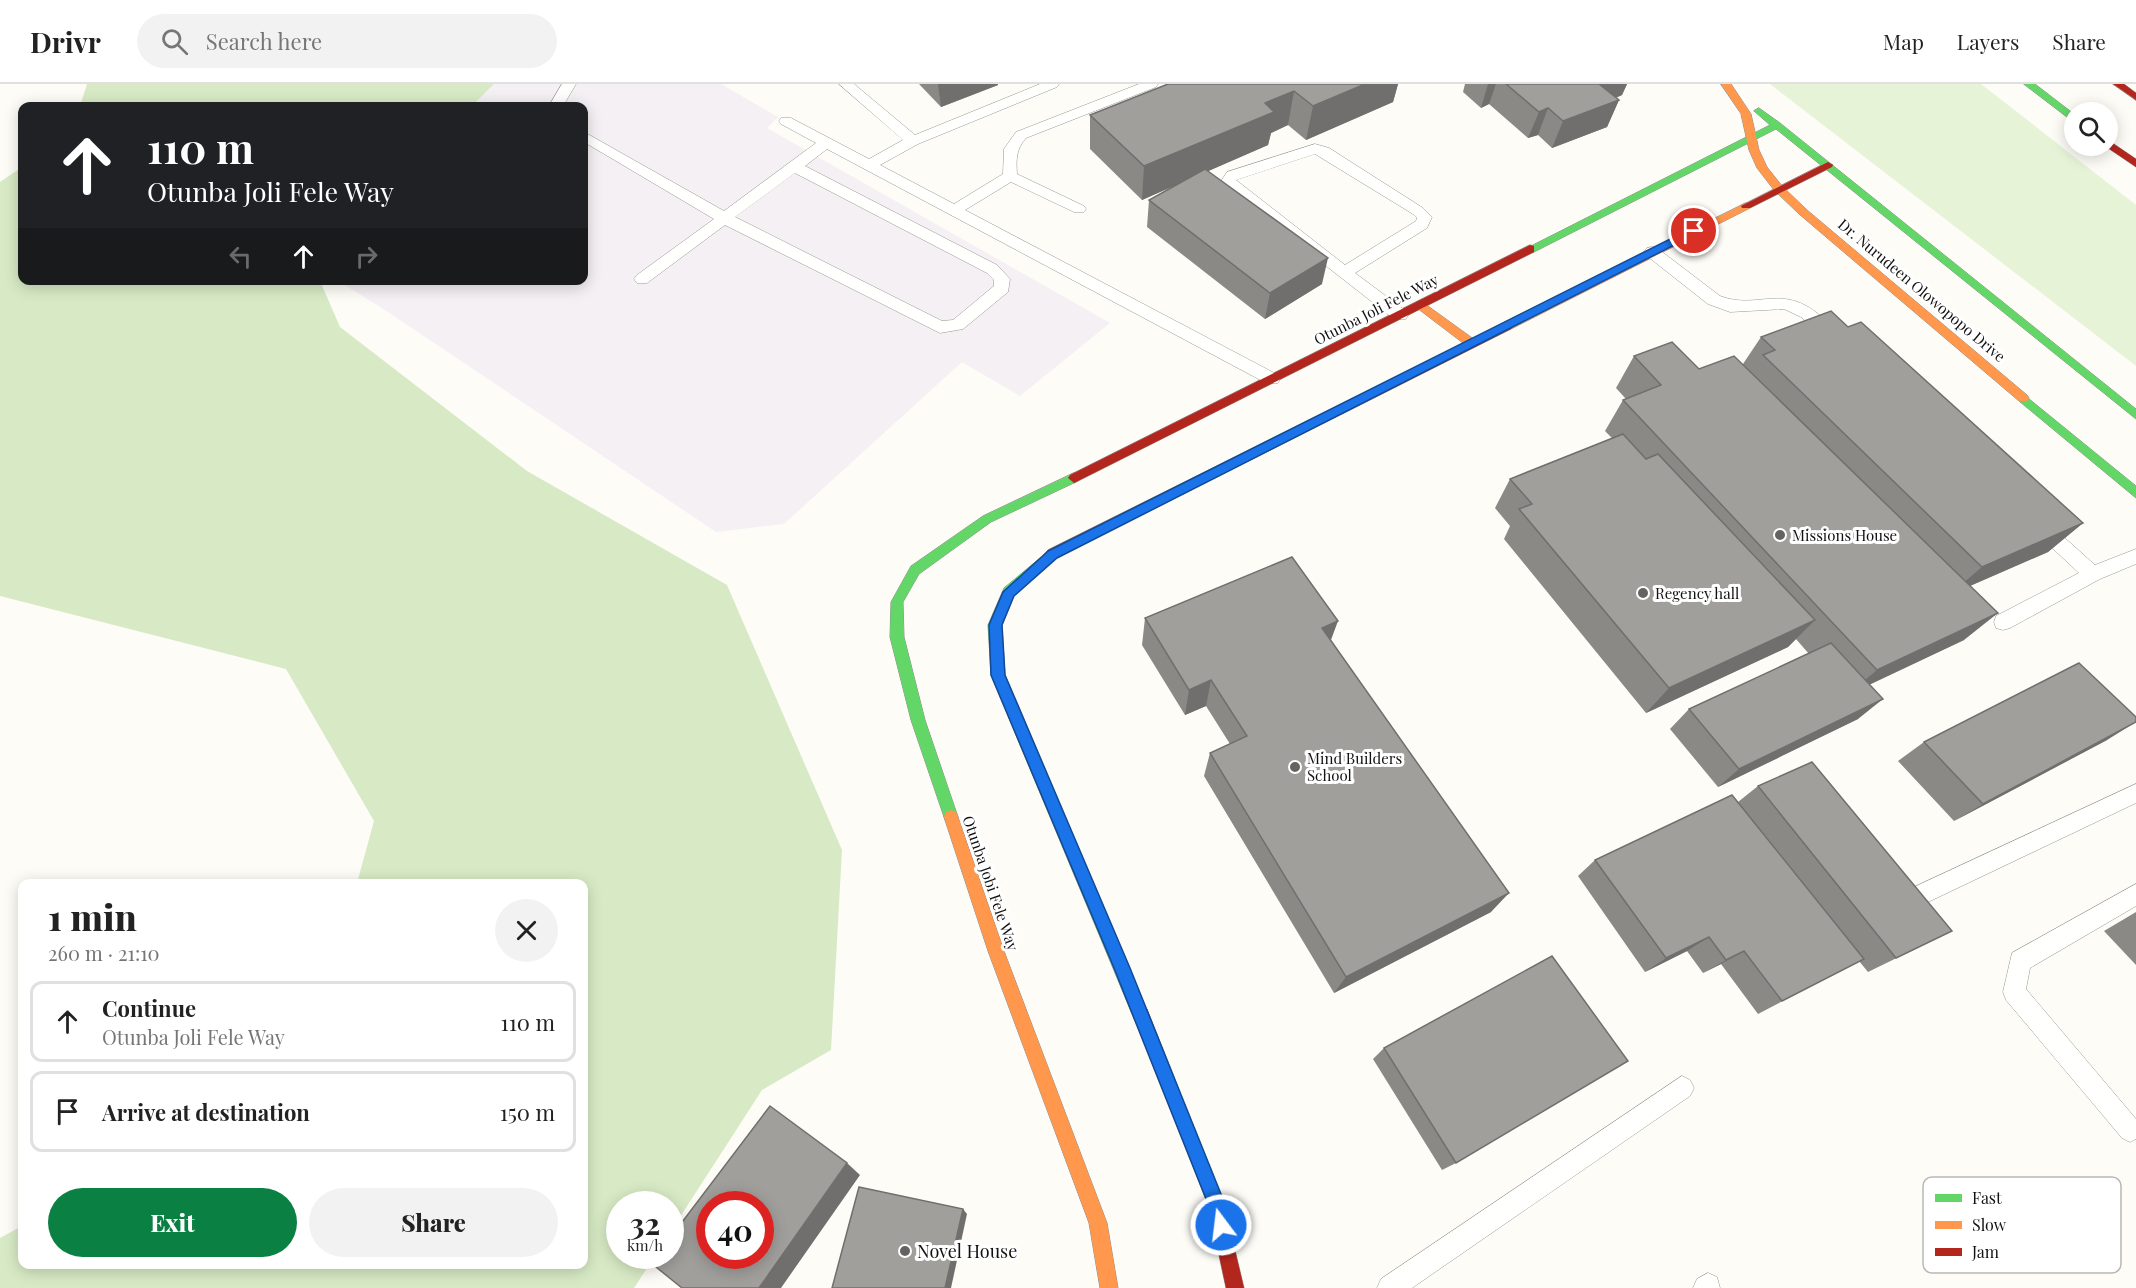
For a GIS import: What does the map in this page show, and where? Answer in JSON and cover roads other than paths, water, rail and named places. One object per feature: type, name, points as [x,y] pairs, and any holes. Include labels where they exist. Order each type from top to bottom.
[{"type":"main road","name":"Dr. Nurudeen Olowopopo Drive","points":[[1726,84],[2136,415]]},
{"type":"main road","name":"Dr. Nurudeen Olowopopo Drive","points":[[1726,84],[1738,99],[1747,118],[1757,159],[1769,178],[1803,212],[2136,493]]},
{"type":"main road","points":[[2029,84],[2064,110]]},
{"type":"main road","points":[[2118,84],[2136,97]]},
{"type":"main road","name":"Otunba Joli Fele Way","points":[[987,519],[1421,305],[1777,125]]},
{"type":"main road","points":[[2118,150],[2136,164]]},
{"type":"main road","points":[[1235,1288],[1216,1204],[1122,968],[998,675],[995,625],[1009,592],[1052,554],[1828,165]]},
{"type":"main road","points":[[1421,305],[1471,343]]},
{"type":"main road","name":"Otunba Jobi Fele Way","points":[[987,519],[915,570],[897,602],[897,637],[918,720],[996,951],[1098,1223],[1109,1288]]},
{"type":"lane","points":[[558,102],[569,84]]},
{"type":"lane","points":[[846,84],[913,141]]},
{"type":"lane","points":[[869,165],[913,141],[1052,84]]},
{"type":"lane","points":[[1010,176],[1008,153],[1011,144],[1021,135],[1152,84]]},
{"type":"lane","points":[[786,121],[1272,379]]},
{"type":"lane","points":[[588,138],[724,218],[940,327],[957,325],[1002,288],[1002,279],[992,269],[794,166]]},
{"type":"lane","points":[[642,279],[827,142]]},
{"type":"lane","points":[[1345,272],[1422,224],[1425,218],[1418,211],[1324,151],[1316,149],[1232,175],[1228,181],[1234,187],[1400,315]]},
{"type":"lane","points":[[1010,176],[1079,209]]},
{"type":"lane","points":[[954,210],[1010,176]]},
{"type":"lane","points":[[1652,252],[1714,300],[1730,306],[1786,303],[1807,313],[1841,344]]},
{"type":"lane","points":[[2030,516],[2093,574]]},
{"type":"lane","points":[[2003,622],[2093,574],[2136,556]]},
{"type":"lane","points":[[1918,896],[2136,793]]},
{"type":"lane","points":[[2130,1130],[2014,992],[2020,961],[2136,894]]},
{"type":"lane","points":[[1390,1288],[1682,1088]]},
{"type":"place","name":"Missions House","points":[[1780,535]]},
{"type":"place","name":"Regency hall","points":[[1643,593]]},
{"type":"place","name":"Mind Builders School","points":[[1295,767]]},
{"type":"place","name":"Novel House","points":[[905,1251]]}]
